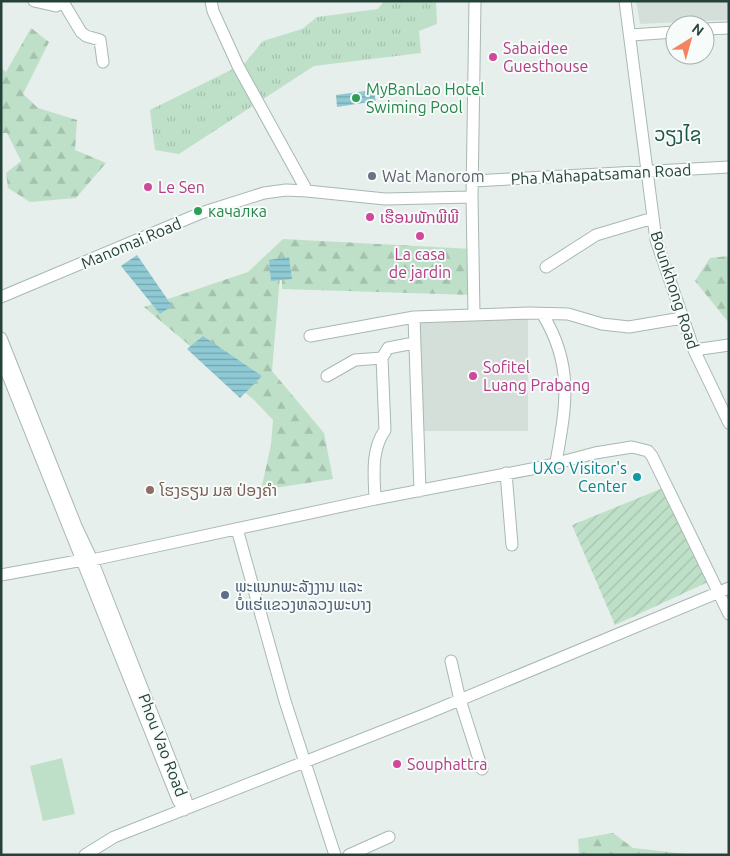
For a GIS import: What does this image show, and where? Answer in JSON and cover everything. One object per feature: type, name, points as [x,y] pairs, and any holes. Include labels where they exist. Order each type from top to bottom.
[{"type":"street","points":[[34,1],[56,6],[64,2],[81,32],[86,36],[100,40],[103,62]]},
{"type":"street","points":[[211,1],[213,11],[238,66],[307,191]]},
{"type":"street","points":[[474,314],[472,197],[475,1]]},
{"type":"street","name":"Bounkhong Road","points":[[625,1],[631,35],[656,240],[671,278],[682,318],[694,350],[729,423]]},
{"type":"street","points":[[715,29],[729,28]]},
{"type":"street","points":[[631,35],[665,33]]},
{"type":"street","name":"Pha Mahapatsaman Road","points":[[473,181],[729,167]]},
{"type":"street","name":"Manomai Road","points":[[1,297],[243,198],[286,190],[385,199],[472,197]]},
{"type":"street","points":[[546,267],[596,235],[654,218]]},
{"type":"street","points":[[310,336],[414,317],[474,314],[568,314],[602,324],[629,327],[682,318]]},
{"type":"street","points":[[543,315],[556,336],[564,366],[566,404],[556,462]]},
{"type":"street","points":[[414,317],[420,491]]},
{"type":"street","name":"Phou Vao Road","points":[[1,338],[76,526],[87,560]]},
{"type":"street","points":[[375,499],[374,465],[378,438],[385,430],[382,358],[388,348],[414,343]]},
{"type":"street","points":[[694,350],[729,346]]},
{"type":"street","name":"Phou Vao Road","points":[[1,358],[87,560],[178,800],[184,810]]},
{"type":"street","points":[[327,376],[355,360],[382,358]]},
{"type":"street","points":[[1,574],[87,560],[375,499],[542,467],[595,453],[632,447],[648,451],[656,462],[724,590],[729,614]]},
{"type":"street","points":[[506,474],[512,545]]},
{"type":"street","points":[[237,529],[284,701],[335,855]]},
{"type":"street","points":[[85,855],[114,837],[460,700],[724,590]]},
{"type":"street","points":[[450,662],[482,769]]},
{"type":"street","points":[[349,855],[389,837]]},
{"type":"shaded area","points":[[636,1],[729,1],[729,20],[715,21],[715,15],[665,15],[665,23],[640,24]]},
{"type":"shaded area","name":"Sofitel Luang Prabang","points":[[528,319],[528,431],[418,431],[417,321]]},
{"type":"green space","points":[[384,1],[436,1],[437,24],[419,31],[421,53],[314,66],[179,154],[155,150],[150,110],[245,63],[263,41],[302,29],[317,17],[378,9]]},
{"type":"green space","points":[[31,28],[49,42],[23,94],[38,108],[77,120],[75,150],[106,163],[76,198],[30,202],[8,188],[6,173],[21,161],[7,133],[1,133],[1,68],[6,72]]},
{"type":"green space","points":[[283,239],[473,249],[474,295],[282,289],[282,253],[272,371],[324,433],[333,479],[261,490],[271,445],[273,420],[254,400],[144,307],[248,272]]},
{"type":"green space","points":[[729,256],[729,323],[695,281],[710,258]]},
{"type":"green space","points":[[663,488],[708,582],[615,625],[572,525]]},
{"type":"green space","points":[[62,758],[75,814],[43,821],[30,766]]},
{"type":"green space","points":[[613,833],[633,848],[696,855],[579,855],[578,839]]},
{"type":"water","name":"MyBanLao Hotel Swiming Pool","points":[[373,90],[376,101],[337,107],[336,95]]},
{"type":"water","points":[[137,255],[172,306],[160,314],[121,266]]},
{"type":"water","points":[[289,257],[292,279],[271,281],[269,260]]},
{"type":"water","points":[[203,336],[262,376],[240,398],[187,349]]},
{"type":"place","name":"Sabaidee Guesthouse","points":[[493,57]]},
{"type":"place","name":"MyBanLao Hotel Swiming Pool","points":[[356,98]]},
{"type":"place","name":"Wat Manorom","points":[[372,176]]},
{"type":"place","name":"Le Sen","points":[[148,187]]},
{"type":"place","name":"качалка","points":[[198,211]]},
{"type":"place","name":"ເຮືອນພັກພີພີ","points":[[370,217]]},
{"type":"place","name":"La casa de jardin","points":[[420,236]]},
{"type":"place","name":"Sofitel Luang Prabang","points":[[473,376]]},
{"type":"place","name":"UXO Visitor's Center","points":[[637,477]]},
{"type":"place","name":"ໂຮງຣຽນ ມສ ປ່ອງຄຳ","points":[[150,490]]},
{"type":"place","name":"ພະແນກພະລັງງານ ແລະ ບໍ່ແຮ່ແຂວງຫລວງພະບາງ","points":[[225,595]]},
{"type":"place","name":"Souphattra","points":[[397,764]]},
{"type":"district","name":"ວຽງໄຊ","points":[[678,134]]}]
